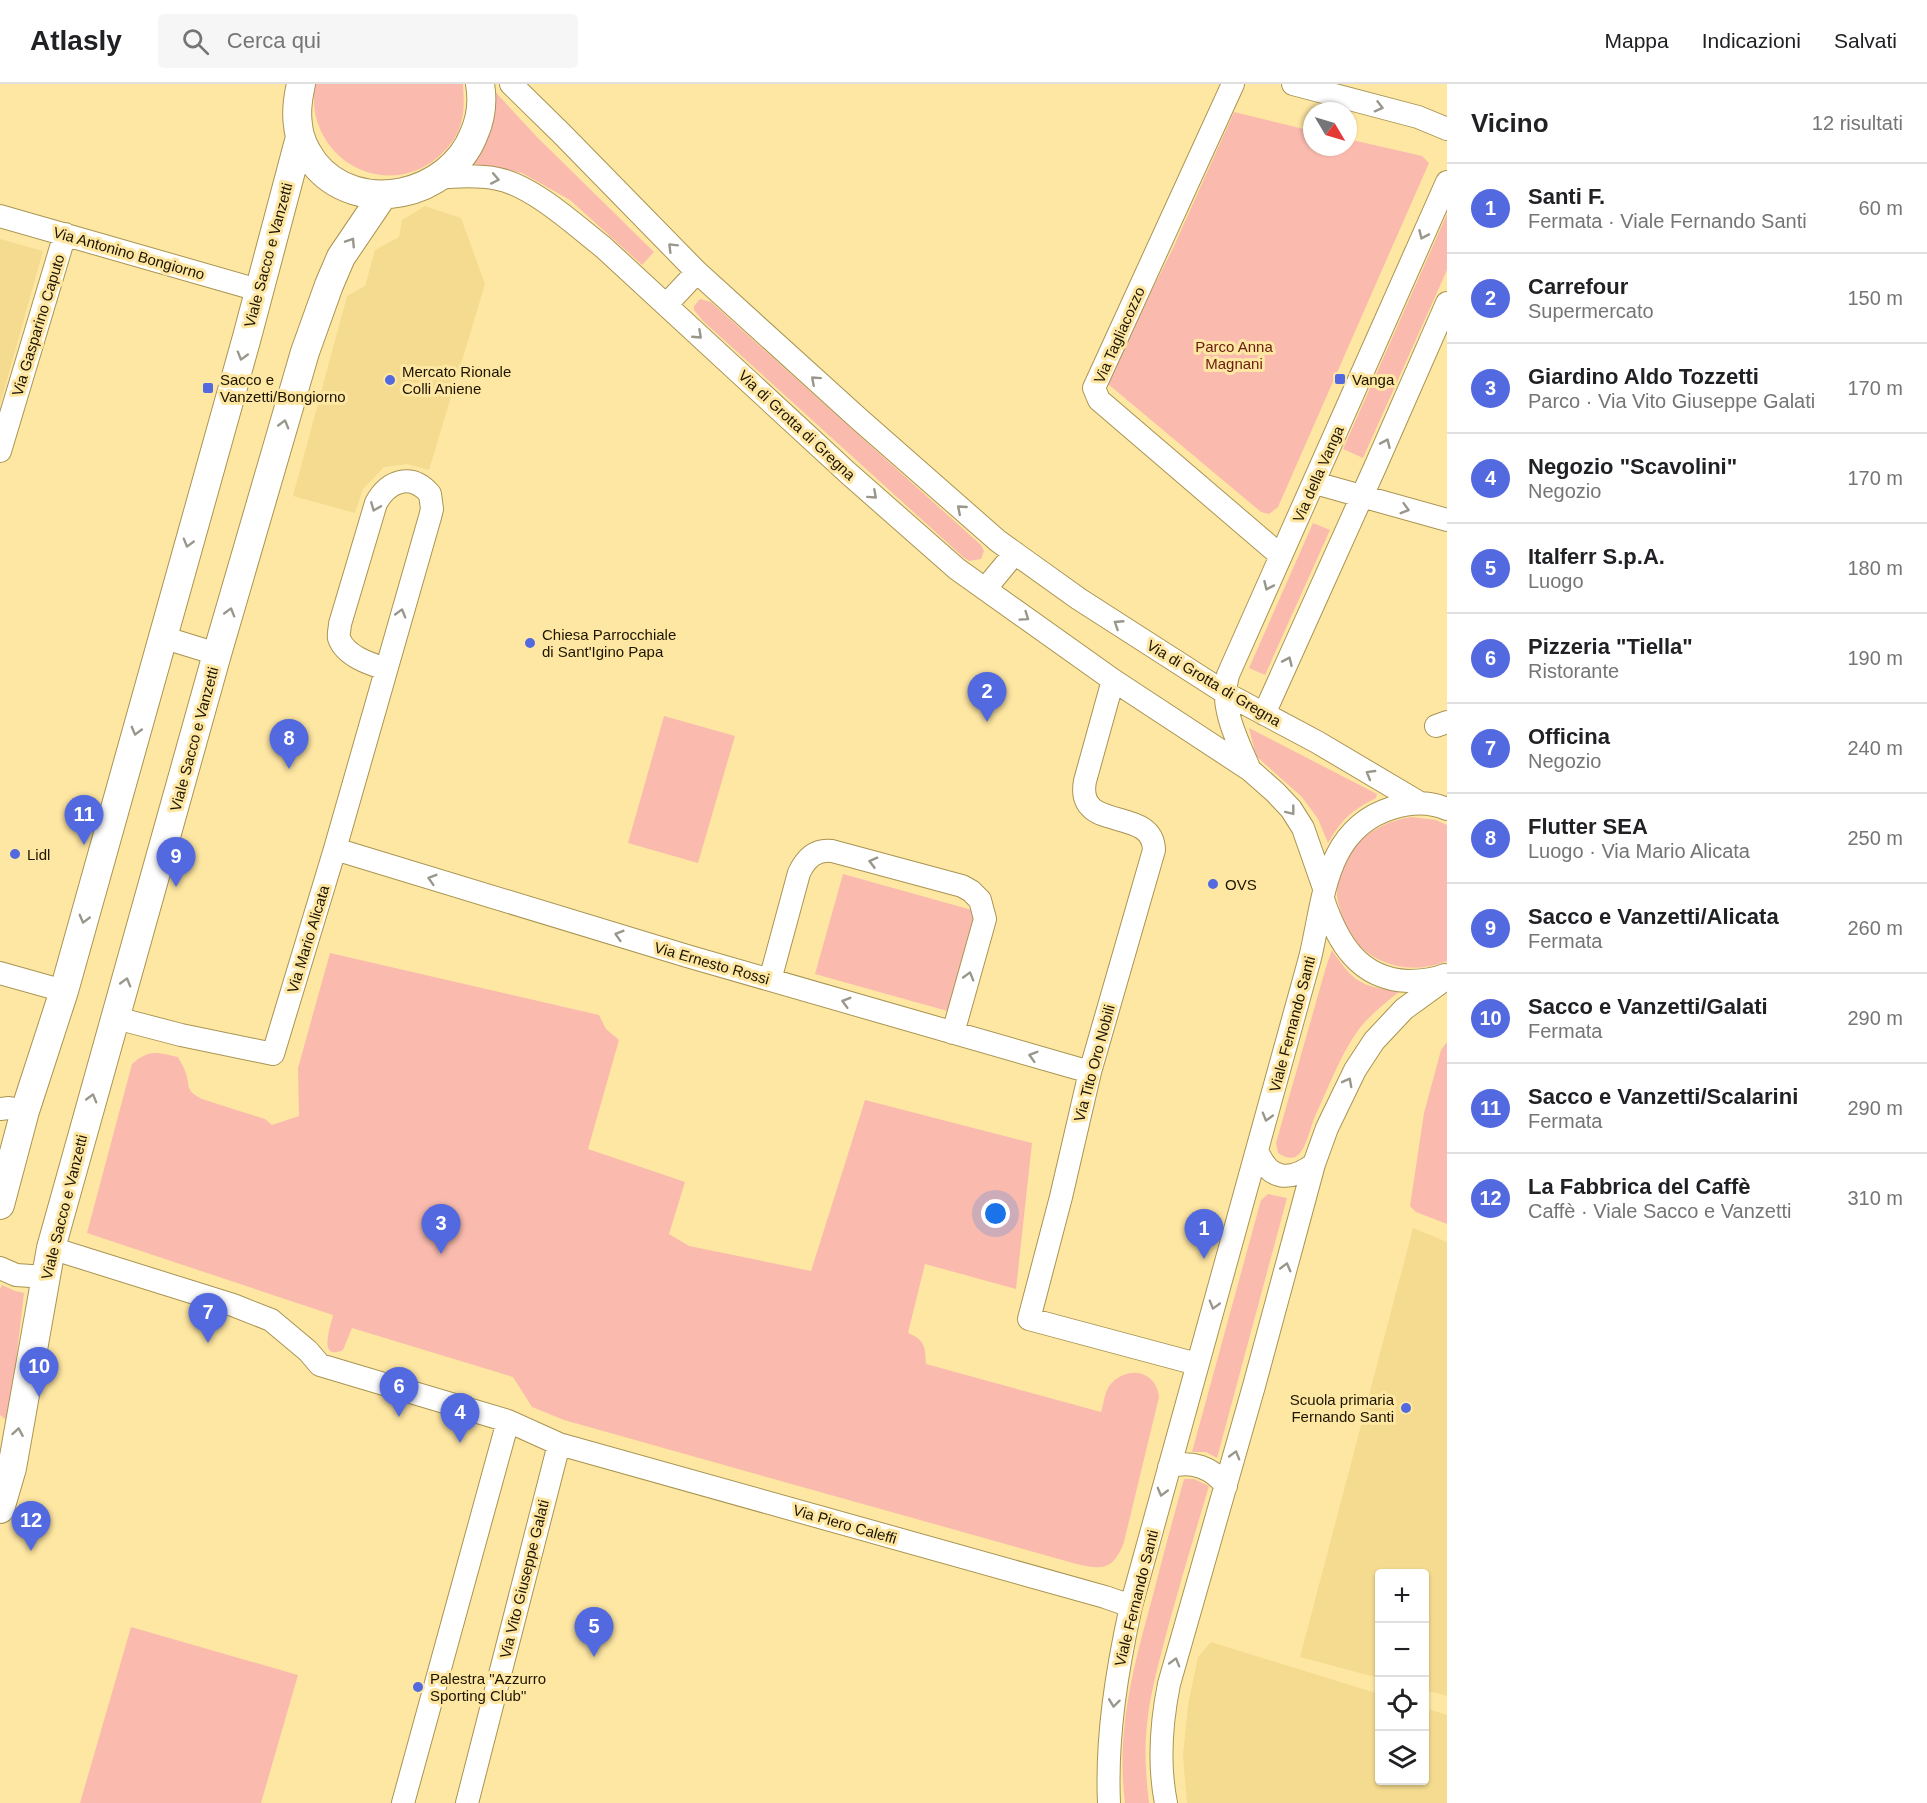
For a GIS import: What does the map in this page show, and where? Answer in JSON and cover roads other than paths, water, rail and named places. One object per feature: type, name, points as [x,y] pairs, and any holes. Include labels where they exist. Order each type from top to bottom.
[{"type":"street","name":"Via di Grotta di Gregna","points":[[301,84],[297,116],[300,137],[310,157],[336,182],[360,192],[383,195],[411,191],[437,178],[463,155],[478,124],[482,105],[480,84]]},
{"type":"street","name":"Via di Grotta di Gregna","points":[[510,84],[697,272],[931,484],[1014,553],[1088,605],[1227,694],[1317,742],[1420,803]]},
{"type":"street","name":"Via Tagliacozzo","points":[[1233,84],[1094,388],[1099,400],[1281,556]]},
{"type":"street","points":[[1298,85],[1407,114],[1447,129]]},
{"type":"street","name":"Viale Sacco e Vanzetti","points":[[0,1205],[13,1110],[64,991],[247,337],[300,137]]},
{"type":"street","name":"Via di Grotta di Gregna","points":[[437,178],[474,176],[499,179],[524,189],[551,206],[666,305],[934,549],[1113,680],[1250,770],[1280,797],[1298,818],[1308,839],[1338,936],[1355,958],[1380,975],[1401,980],[1429,980],[1447,976]]},
{"type":"street","name":"Via della Vanga","points":[[1250,770],[1231,721],[1227,694],[1230,669],[1315,483],[1447,182]]},
{"type":"street","name":"Viale Sacco e Vanzetti","points":[[0,1509],[6,1460],[51,1248],[217,654],[305,352],[341,257],[383,195]]},
{"type":"street","name":"Via Antonino Bongiorno","points":[[0,216],[258,290]]},
{"type":"street","name":"Via Gasparino Caputo","points":[[0,451],[65,234]]},
{"type":"street","points":[[666,305],[697,272]]},
{"type":"street","points":[[1264,714],[1447,303]]},
{"type":"street","name":"Via Mario Alicata","points":[[116,1018],[181,1035],[273,1054],[335,849],[432,508],[430,494],[419,484],[409,481],[389,486],[376,503],[338,637],[344,646],[361,661],[386,669]]},
{"type":"street","points":[[1315,483],[1447,520]]},
{"type":"street","points":[[986,588],[1014,553]]},
{"type":"street","points":[[162,637],[217,654]]},
{"type":"street","name":"Via Tito Oro Nobili","points":[[1113,680],[1085,781],[1084,797],[1088,804],[1101,814],[1134,824],[1147,831],[1152,837],[1154,850],[1090,1072],[1061,1197],[1029,1319],[1197,1364]]},
{"type":"street","points":[[1420,803],[1447,809]]},
{"type":"street","name":"Viale Fernando Santi","points":[[1109,1803],[1108,1768],[1115,1693],[1131,1606],[1310,958],[1323,892],[1341,848],[1363,823],[1390,808],[1420,803]]},
{"type":"street","name":"Via Ernesto Rossi","points":[[335,849],[770,980],[1090,1072]]},
{"type":"street","points":[[770,980],[799,873],[807,859],[813,854],[820,851],[832,851],[962,886],[980,900],[985,919],[953,1033]]},
{"type":"street","points":[[0,973],[64,991]]},
{"type":"street","points":[[1166,1803],[1161,1751],[1166,1700],[1314,1164],[1340,1099],[1365,1052],[1404,1009],[1447,976]]},
{"type":"street","points":[[1257,1150],[1264,1164],[1278,1175],[1299,1174],[1314,1164]]},
{"type":"street","points":[[51,1248],[233,1305],[271,1320],[308,1351],[320,1365],[508,1421],[559,1444]]},
{"type":"street","points":[[0,1268],[16,1275],[46,1277]]},
{"type":"street","points":[[404,1803],[508,1421]]},
{"type":"street","name":"Via Piero Caleffi","points":[[559,1444],[1131,1606]]},
{"type":"street","name":"Via Vito Giuseppe Galati","points":[[467,1803],[559,1444]]},
{"type":"street","points":[[1169,1467],[1189,1464],[1202,1467],[1216,1474],[1226,1486]]},
{"type":"place","name":"Vanga","points":[[1340,379]]},
{"type":"place","name":"Mercato Rionale Colli Aniene","points":[[390,380]]},
{"type":"place","name":"Sacco e Vanzetti/Bongiorno","points":[[208,388]]},
{"type":"place","name":"Chiesa Parrocchiale di Sant'Igino Papa","points":[[530,643]]},
{"type":"place","name":"Carrefour","points":[[987,722]]},
{"type":"place","name":"Flutter SEA","points":[[289,769]]},
{"type":"place","name":"Sacco e Vanzetti/Scalarini","points":[[84,845]]},
{"type":"place","name":"Lidl","points":[[15,854]]},
{"type":"place","name":"OVS","points":[[1213,884]]},
{"type":"place","name":"Sacco e Vanzetti/Alicata","points":[[176,887]]},
{"type":"place","name":"Giardino Aldo Tozzetti","points":[[441,1254]]},
{"type":"place","name":"Santi F.","points":[[1204,1259]]},
{"type":"place","name":"Officina","points":[[208,1343]]},
{"type":"place","name":"Sacco e Vanzetti/Galati","points":[[39,1397]]},
{"type":"place","name":"Scuola primaria Fernando Santi","points":[[1406,1408]]},
{"type":"place","name":"Pizzeria \"Tiella\"","points":[[399,1417]]},
{"type":"place","name":"Negozio \"Scavolini\"","points":[[460,1443]]},
{"type":"place","name":"La Fabbrica del Caffè","points":[[31,1551]]},
{"type":"place","name":"Italferr S.p.A.","points":[[594,1657]]},
{"type":"place","name":"Palestra \"Azzurro Sporting Club\"","points":[[418,1687]]},
{"type":"park label","name":"Parco Anna Magnani","points":[[1234,354]]}]
